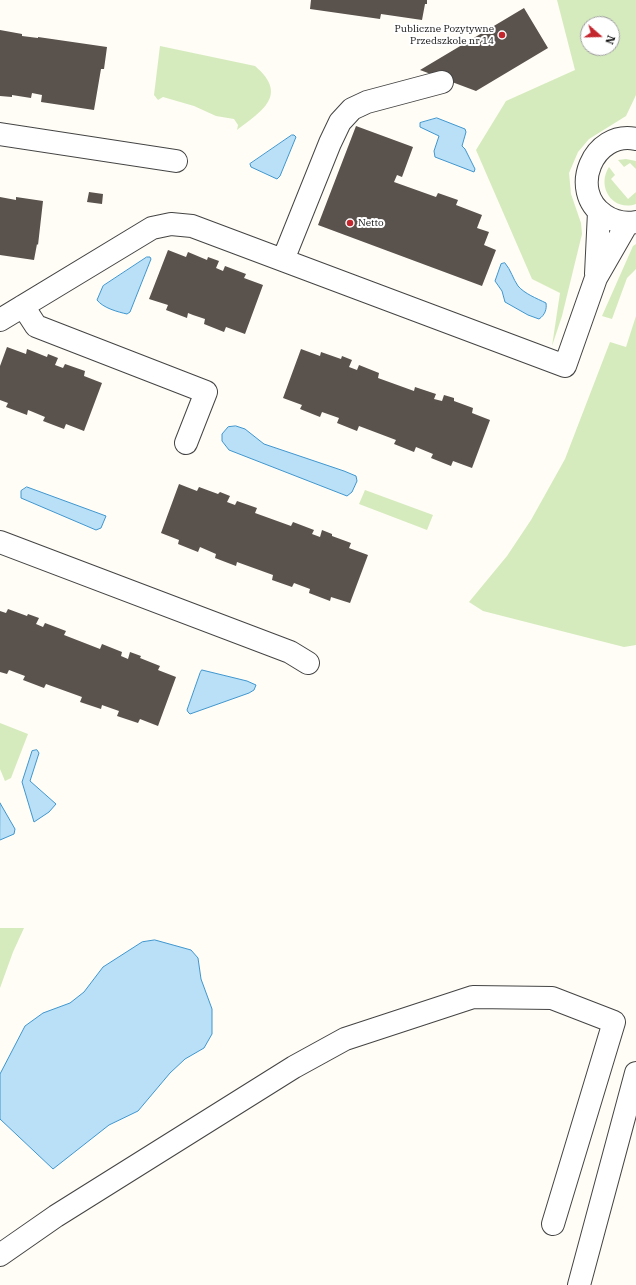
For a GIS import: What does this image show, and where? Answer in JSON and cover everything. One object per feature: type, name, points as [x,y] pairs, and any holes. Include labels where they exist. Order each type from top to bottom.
[{"type":"street","points":[[284,260],[330,143],[340,122],[352,109],[367,102],[442,82]]},
{"type":"street","points":[[0,134],[176,161]]},
{"type":"street","points":[[0,320],[152,228],[170,224],[192,226],[565,366],[596,278],[632,223],[612,220],[599,212],[591,200],[587,187],[587,173],[592,160],[601,149],[620,139],[634,136]]},
{"type":"street","points":[[596,278],[599,212]]},
{"type":"street","points":[[23,306],[36,326],[206,392],[186,443]]},
{"type":"street","points":[[0,542],[290,652],[308,663]]},
{"type":"street","points":[[0,1255],[56,1216],[294,1067],[345,1040],[473,997],[552,998],[614,1022],[553,1224]]},
{"type":"street","points":[[579,1285],[636,1073]]},
{"type":"green space","points":[[557,0],[636,0],[636,95],[626,116],[589,139],[578,152],[569,173],[571,194],[581,223],[582,234],[562,316],[552,346],[560,293],[532,279],[476,150],[506,101],[575,70]]},
{"type":"green space","points":[[160,46],[255,66],[265,76],[270,86],[271,94],[268,102],[263,109],[237,130],[238,125],[234,119],[216,116],[194,106],[163,97],[158,100],[154,95]]},
{"type":"green space","points":[[626,159],[636,161],[636,169],[630,163],[624,167],[618,160]]},
{"type":"green space","points":[[609,167],[615,175],[611,179],[628,199],[636,192],[636,204],[628,206],[620,204],[609,196],[604,182],[605,175]]},
{"type":"green space","points":[[636,244],[636,269],[627,278],[612,319],[602,316],[633,246]]},
{"type":"green space","points":[[636,316],[636,645],[624,647],[483,611],[469,602],[507,556],[531,520],[565,459],[610,342],[626,347]]},
{"type":"green space","points":[[365,490],[433,515],[427,530],[359,504]]},
{"type":"green space","points":[[0,723],[28,734],[11,778],[5,781],[0,769]]},
{"type":"green space","points":[[0,928],[24,928],[13,952],[0,988]]},
{"type":"water","points":[[437,118],[465,129],[466,132],[462,146],[475,169],[474,172],[435,157],[434,151],[439,136],[420,127],[420,123]]},
{"type":"water","points":[[292,135],[296,137],[280,176],[277,179],[251,167],[250,164]]},
{"type":"water","points":[[147,257],[150,257],[151,259],[130,312],[127,314],[115,311],[97,300],[103,286]]},
{"type":"water","points":[[505,263],[521,289],[531,296],[546,303],[545,312],[539,319],[528,315],[505,302],[502,291],[495,281],[501,264]]},
{"type":"water","points":[[236,426],[245,429],[264,444],[356,476],[357,481],[352,492],[347,496],[229,450],[222,441],[222,434],[228,427]]},
{"type":"water","points":[[27,487],[106,516],[101,528],[96,530],[21,498],[21,491]]},
{"type":"water","points":[[202,670],[247,681],[256,685],[254,690],[249,693],[190,714],[187,710]]},
{"type":"water","points":[[37,750],[39,753],[30,781],[56,804],[49,812],[34,822],[22,782],[32,751]]},
{"type":"water","points":[[0,803],[15,829],[14,834],[0,840]]},
{"type":"water","points":[[155,940],[191,950],[198,958],[201,979],[212,1009],[212,1034],[204,1048],[185,1059],[170,1073],[138,1111],[109,1125],[53,1169],[0,1119],[0,1074],[25,1026],[43,1013],[70,1003],[84,992],[103,967],[142,942]]},
{"type":"building","points":[[311,0],[427,0],[427,4],[425,4],[422,20],[381,14],[380,19],[310,9]]},
{"type":"building","points":[[524,8],[548,48],[476,91],[420,70]]},
{"type":"building","points":[[0,30],[22,34],[22,36],[107,47],[104,69],[101,69],[94,110],[41,102],[42,95],[32,93],[31,98],[12,95],[12,97],[0,96]]},
{"type":"building","points":[[356,126],[413,147],[402,177],[397,175],[394,182],[436,197],[438,193],[458,200],[456,205],[482,215],[477,228],[489,232],[484,245],[496,250],[482,286],[318,225]]},
{"type":"building","points":[[89,192],[103,194],[102,204],[87,202]]},
{"type":"building","points":[[0,197],[16,200],[16,197],[43,201],[38,245],[37,244],[34,260],[0,255]]},
{"type":"building","points":[[168,250],[186,257],[188,252],[207,260],[208,257],[219,261],[216,268],[223,271],[225,266],[246,274],[244,278],[263,285],[245,334],[226,327],[224,332],[204,324],[205,319],[188,313],[187,318],[166,310],[168,305],[149,299]]},
{"type":"building","points":[[7,347],[26,354],[27,349],[47,357],[48,354],[58,358],[55,365],[63,368],[65,364],[85,371],[84,376],[102,383],[84,431],[66,424],[64,429],[43,421],[45,417],[28,410],[27,415],[6,407],[8,403],[0,400],[0,366]]},
{"type":"building","points":[[301,349],[320,356],[321,352],[341,359],[342,356],[352,360],[349,367],[357,370],[359,365],[379,373],[378,378],[414,391],[415,387],[436,394],[434,399],[442,401],[444,395],[454,398],[454,401],[473,408],[472,413],[490,420],[472,468],[453,461],[451,466],[431,458],[433,454],[416,447],[414,452],[394,444],[396,440],[359,426],[357,431],[337,423],[339,418],[322,412],[320,417],[300,409],[302,405],[283,398]]},
{"type":"building","points":[[179,484],[197,491],[199,487],[218,494],[220,492],[230,496],[227,502],[235,505],[237,501],[257,508],[255,513],[291,526],[293,522],[314,530],[312,534],[320,537],[322,530],[332,534],[332,536],[351,543],[349,548],[368,555],[350,603],[331,597],[330,601],[309,593],[310,589],[294,583],[292,587],[272,580],[273,575],[237,562],[236,566],[215,558],[216,554],[200,547],[198,552],[178,544],[179,540],[161,533]]},
{"type":"building","points":[[8,609],[27,616],[28,614],[39,618],[36,624],[43,627],[45,623],[66,631],[64,635],[100,649],[102,644],[122,652],[121,656],[128,659],[130,652],[141,656],[140,658],[160,666],[158,670],[176,677],[158,726],[140,719],[138,723],[117,716],[119,711],[102,705],[101,709],[80,702],[82,697],[46,684],[44,688],[23,680],[25,676],[9,670],[7,674],[0,672],[0,611],[6,613]]},
{"type":"place","name":"Publiczne Pozytywne Przedszkole nr 14","points":[[502,35]]},
{"type":"place","name":"Netto","points":[[350,223]]}]
